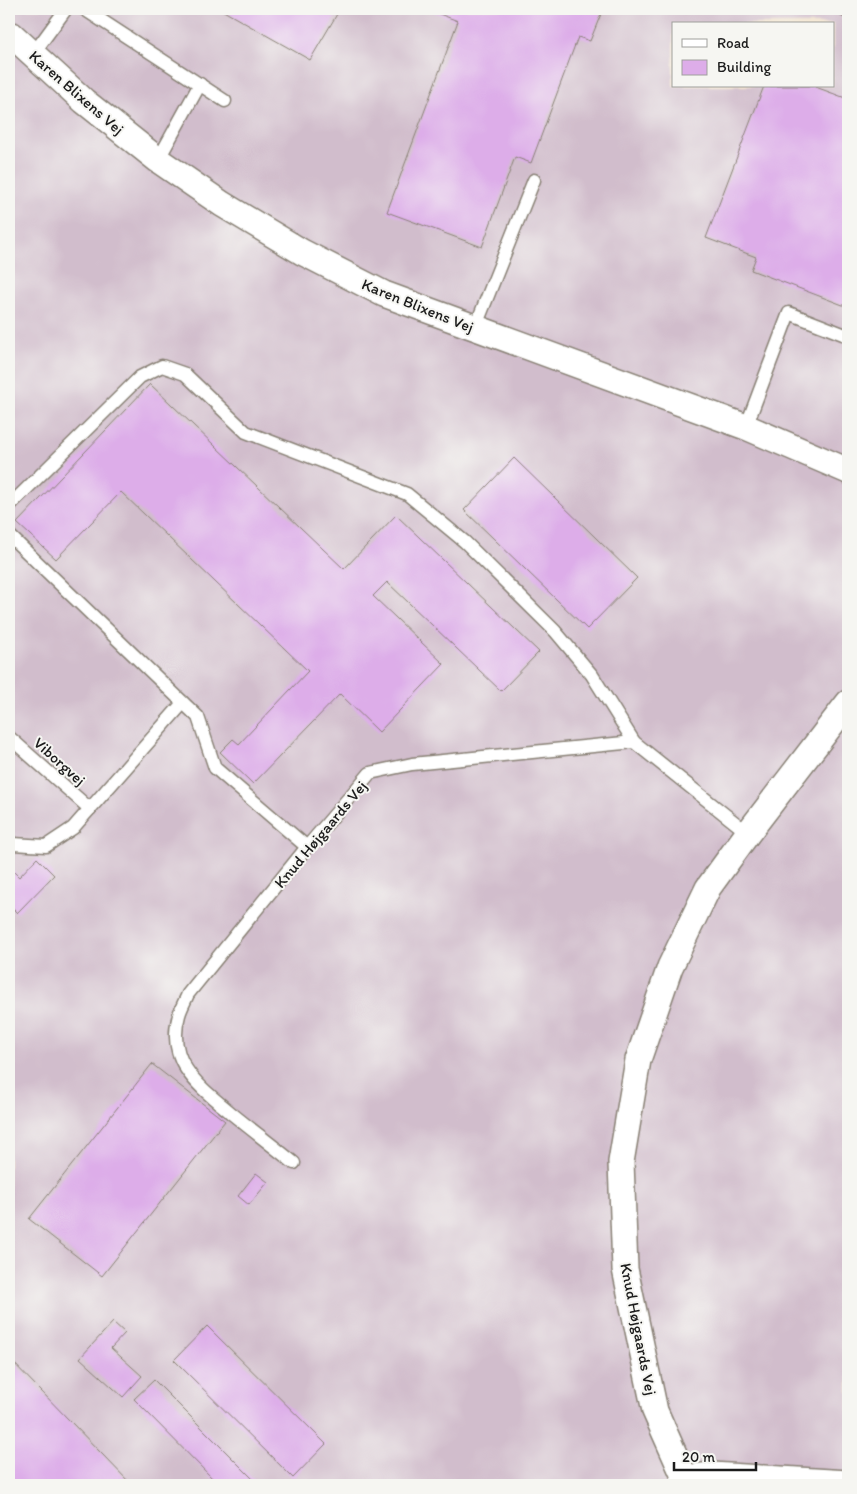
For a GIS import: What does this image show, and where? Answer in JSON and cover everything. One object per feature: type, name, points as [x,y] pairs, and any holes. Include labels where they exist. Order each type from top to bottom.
[{"type":"street","name":"Karen Blixens Vej","points":[[12,35],[84,101],[158,160],[222,204],[302,252],[384,294],[746,427],[848,471]]},
{"type":"street","name":"Knud Højgaards Vej","points":[[686,1481],[655,1411],[625,1269],[621,1162],[638,1060],[670,967],[708,888],[848,703]]},
{"type":"street","points":[[686,1481],[712,1475],[848,1483]]},
{"type":"lane","points":[[33,54],[66,9]]},
{"type":"lane","points":[[84,9],[225,101]]},
{"type":"lane","points":[[103,21],[109,9]]},
{"type":"lane","points":[[158,160],[200,84]]},
{"type":"lane","points":[[475,328],[534,180]]},
{"type":"lane","points":[[746,427],[789,313],[848,336]]},
{"type":"lane","points":[[9,506],[140,377],[162,366],[185,374],[246,432],[407,494],[465,542],[554,631],[592,675],[634,742],[748,833]]},
{"type":"lane","points":[[9,535],[198,717],[215,768],[307,848]]},
{"type":"lane","points":[[9,840],[13,844],[46,846],[73,828],[183,703]]},
{"type":"lane","name":"Viborgvej","points":[[9,737],[90,809]]},
{"type":"lane","name":"Knud Højgaards Vej","points":[[294,1163],[200,1088],[187,1072],[179,1054],[176,1034],[179,1015],[188,994],[370,773],[412,764],[634,742]]},
{"type":"path","points":[[826,9],[848,18]]},
{"type":"path","points":[[843,17],[848,9]]},
{"type":"shaded area","points":[[9,9],[848,9],[848,1485],[9,1485]]},
{"type":"building","points":[[220,9],[340,9],[310,60]]},
{"type":"building","points":[[426,9],[603,9],[590,41],[578,37],[531,163],[515,157],[482,247],[387,212],[458,21]]},
{"type":"building","points":[[763,88],[818,88],[848,99],[848,307],[751,270],[756,257],[706,238]]},
{"type":"building","points":[[150,384],[344,569],[396,515],[539,652],[501,691],[387,582],[373,596],[444,664],[379,732],[340,694],[253,784],[220,752],[233,739],[239,744],[308,671],[121,492],[56,559],[17,523]]},
{"type":"building","points":[[514,458],[637,578],[587,629],[464,510]]},
{"type":"building","points":[[37,858],[54,875],[17,913],[9,905],[9,888],[13,885],[9,881],[9,867],[19,877]]},
{"type":"building","points":[[152,1064],[225,1121],[102,1276],[29,1219]]},
{"type":"building","points":[[256,1173],[268,1182],[249,1205],[238,1196]]},
{"type":"building","points":[[113,1322],[125,1333],[111,1348],[142,1376],[123,1397],[80,1358]]},
{"type":"building","points":[[207,1326],[326,1444],[293,1478],[174,1360]]},
{"type":"building","points":[[9,1358],[132,1485],[9,1485]]},
{"type":"building","points":[[154,1380],[259,1485],[219,1485],[134,1399]]}]
